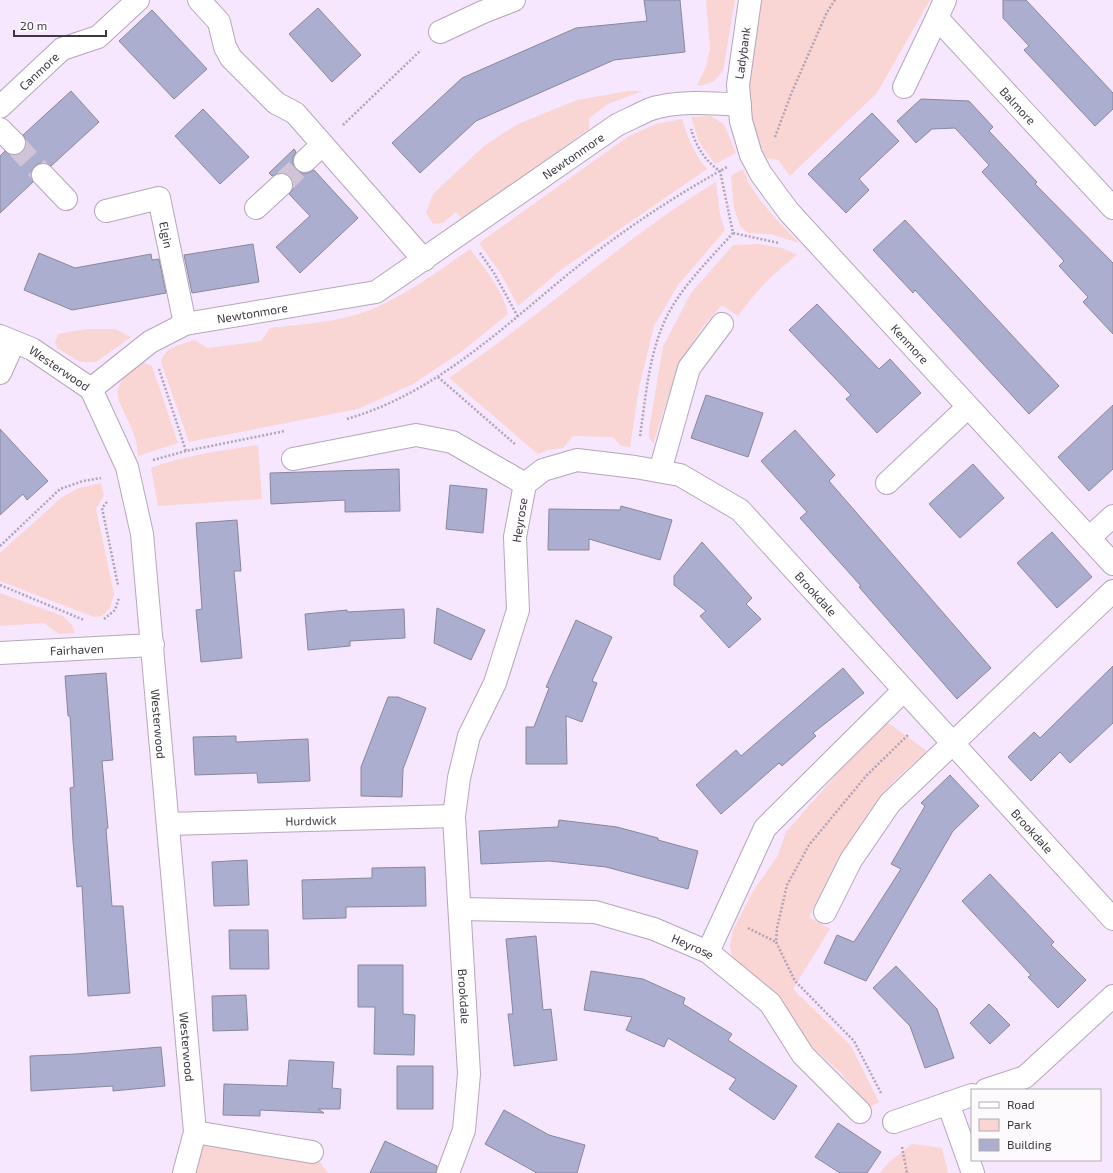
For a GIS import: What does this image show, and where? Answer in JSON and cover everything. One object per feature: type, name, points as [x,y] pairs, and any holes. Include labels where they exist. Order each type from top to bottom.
[{"type":"street","name":"Canmore","points":[[0,107],[62,49],[98,37],[138,0]]},
{"type":"street","points":[[199,0],[219,22],[225,46],[231,58],[276,103],[295,112],[322,145],[424,260]]},
{"type":"street","points":[[440,32],[481,6],[514,0]]},
{"type":"street","name":"Ladybank","points":[[740,105],[738,84],[750,0]]},
{"type":"street","points":[[904,87],[941,9]]},
{"type":"street","name":"Balmore","points":[[941,9],[1113,208]]},
{"type":"street","name":"Newtonmore","points":[[91,388],[150,342],[185,324],[376,292],[465,232],[617,125],[649,110],[682,104],[713,103],[740,105]]},
{"type":"street","name":"Kenmore","points":[[740,105],[741,121],[751,154],[761,174],[789,212],[1113,564]]},
{"type":"street","points":[[305,161],[322,145]]},
{"type":"street","points":[[43,175],[66,199]]},
{"type":"street","points":[[256,208],[281,185]]},
{"type":"street","name":"Elgin","points":[[106,211],[159,198],[185,324]]},
{"type":"street","points":[[660,472],[689,368],[722,324]]},
{"type":"street","points":[[0,373],[7,339]]},
{"type":"street","name":"Westerwood","points":[[7,339],[32,350],[91,388],[127,467],[142,534],[153,644],[195,1132],[184,1173]]},
{"type":"street","points":[[887,483],[968,407]]},
{"type":"street","name":"Heyrose","points":[[293,459],[416,435],[452,442],[525,484],[515,537],[518,610],[495,683],[469,736],[459,778],[454,816]]},
{"type":"street","name":"Brookdale","points":[[525,484],[543,470],[577,460],[635,467],[680,475],[740,510],[1113,919]]},
{"type":"street","points":[[1089,538],[1113,516]]},
{"type":"street","points":[[826,912],[851,860],[890,803],[1113,591]]},
{"type":"street","name":"Fairhaven","points":[[0,653],[153,644]]},
{"type":"street","points":[[708,952],[765,828],[904,690]]},
{"type":"street","name":"Brookdale","points":[[448,1173],[464,1130],[470,1074],[461,909],[454,816]]},
{"type":"street","name":"Hurdwick","points":[[168,824],[454,816]]},
{"type":"street","name":"Heyrose","points":[[461,909],[596,912],[654,929],[708,952],[770,1003],[803,1055],[860,1112]]},
{"type":"street","points":[[989,1089],[1025,1077],[1113,996]]},
{"type":"street","points":[[894,1122],[971,1095]]},
{"type":"street","points":[[948,1103],[973,1173]]},
{"type":"street","points":[[195,1132],[312,1152]]},
{"type":"path","points":[[761,174],[791,94],[828,12],[835,0]]},
{"type":"path","points":[[322,145],[440,32]]},
{"type":"path","points":[[635,467],[655,347],[668,314],[690,280],[733,233],[720,171],[711,165],[695,144],[682,104]]},
{"type":"path","points":[[340,421],[373,411],[407,395],[438,377],[518,317],[573,271],[646,216],[751,154]]},
{"type":"path","points":[[465,232],[494,273],[518,317]]},
{"type":"path","points":[[150,342],[186,451]]},
{"type":"path","points":[[438,377],[543,470]]},
{"type":"path","points":[[0,546],[60,489],[83,481],[106,477],[127,467],[186,451],[291,430]]},
{"type":"path","points":[[111,497],[102,508],[118,588]]},
{"type":"path","points":[[0,585],[90,622],[106,618],[115,610],[120,596]]},
{"type":"path","points":[[90,622],[91,648]]},
{"type":"path","points":[[907,1173],[901,1142],[894,1122],[876,1080],[854,1041],[795,981],[776,942],[777,928],[787,886],[809,845],[866,776],[928,716]]},
{"type":"green space","points":[[706,0],[735,0],[723,71],[714,81],[701,86],[697,85],[706,67],[710,49]]},
{"type":"green space","points":[[750,0],[930,0],[877,93],[790,176],[778,160],[751,155],[738,85]]},
{"type":"green space","points":[[628,91],[643,91],[608,104],[589,118],[589,129],[463,220],[456,212],[443,223],[433,224],[426,213],[433,194],[485,145],[518,124],[577,100]]},
{"type":"green space","points":[[711,116],[724,124],[736,153],[715,164],[699,142],[691,117]]},
{"type":"green space","points":[[682,119],[698,158],[707,169],[562,269],[518,306],[501,274],[479,243],[629,136],[656,124]]},
{"type":"green space","points":[[743,169],[753,190],[767,209],[799,243],[770,234],[748,233],[740,226],[734,208],[731,176]]},
{"type":"green space","points":[[716,182],[720,215],[725,230],[678,285],[654,326],[639,388],[630,447],[621,446],[613,437],[573,436],[563,448],[548,450],[538,454],[449,378],[532,317],[635,237],[688,199]]},
{"type":"green space","points":[[757,244],[782,248],[797,255],[765,283],[738,316],[722,305],[696,336],[672,387],[653,444],[649,437],[649,430],[663,347],[691,293],[733,245]]},
{"type":"green space","points":[[470,249],[498,288],[506,305],[508,314],[461,352],[413,384],[358,409],[189,442],[161,362],[163,357],[170,349],[194,340],[208,348],[261,341],[270,328],[323,322],[362,313],[388,302],[412,288]]},
{"type":"green space","points":[[87,329],[115,329],[131,337],[96,362],[80,362],[57,348],[55,342],[58,334]]},
{"type":"green space","points":[[143,362],[152,366],[178,443],[138,456],[135,437],[120,404],[118,388],[130,372]]},
{"type":"green space","points":[[258,445],[262,499],[158,506],[151,468],[177,460],[217,451]]},
{"type":"green space","points":[[101,483],[104,495],[96,509],[114,594],[110,608],[102,616],[94,617],[0,581],[0,553],[62,497],[79,488]]},
{"type":"green space","points":[[0,593],[63,616],[72,625],[75,633],[59,634],[44,623],[0,626]]},
{"type":"green space","points":[[884,720],[927,751],[882,794],[858,829],[809,917],[830,929],[793,989],[851,1046],[879,1102],[869,1107],[841,1073],[802,1038],[771,991],[732,957],[730,946],[733,930],[752,893],[778,855],[786,832]]},
{"type":"green space","points":[[195,1132],[312,1152],[328,1173],[184,1173]]},
{"type":"green space","points":[[912,1144],[942,1148],[948,1173],[880,1173],[888,1163]]},
{"type":"building","points":[[644,0],[680,0],[685,52],[614,60],[476,121],[420,173],[392,143],[462,78],[576,28],[647,21]]},
{"type":"building","points":[[1003,0],[1026,0],[1113,93],[1113,109],[1095,126],[1024,50],[1029,46],[1003,18]]},
{"type":"building","points":[[318,8],[361,55],[332,82],[289,34]]},
{"type":"building","points":[[152,10],[207,69],[174,99],[119,41]]},
{"type":"building","points":[[71,91],[99,122],[51,166],[40,163],[35,166],[31,172],[33,182],[0,213],[0,156],[5,151],[11,155],[17,155],[23,152],[26,146],[26,140],[23,135]]},
{"type":"building","points":[[921,99],[969,101],[993,127],[989,131],[1037,182],[1035,184],[1113,263],[1113,334],[1083,302],[1088,297],[1059,266],[1064,261],[982,172],[989,165],[955,128],[932,129],[916,143],[897,121]]},
{"type":"building","points":[[203,109],[249,157],[220,184],[175,136]]},
{"type":"building","points":[[872,113],[899,141],[859,179],[869,190],[846,213],[808,174]]},
{"type":"building","points":[[294,149],[296,152],[293,157],[293,163],[296,169],[302,173],[308,173],[314,170],[358,218],[300,273],[276,247],[310,216],[289,194],[293,189],[293,183],[290,176],[284,173],[279,173],[272,176],[269,173]]},
{"type":"building","points":[[905,220],[1059,386],[1029,414],[915,290],[913,293],[873,250]]},
{"type":"building","points":[[253,244],[259,282],[192,293],[184,255]]},
{"type":"building","points":[[39,253],[75,268],[151,254],[152,260],[159,259],[166,293],[72,310],[24,290]]},
{"type":"building","points":[[817,304],[879,369],[890,359],[921,393],[877,433],[846,399],[851,395],[789,330]]},
{"type":"building","points":[[706,395],[763,413],[748,457],[691,438]]},
{"type":"building","points":[[1113,405],[1113,469],[1089,491],[1058,457]]},
{"type":"building","points":[[0,429],[48,481],[27,500],[23,494],[0,515]]},
{"type":"building","points":[[795,430],[835,475],[829,481],[991,668],[957,699],[859,587],[861,586],[800,518],[807,512],[761,461]]},
{"type":"building","points":[[973,464],[1004,498],[960,538],[929,504]]},
{"type":"building","points":[[399,469],[400,511],[345,512],[345,500],[271,504],[270,473]]},
{"type":"building","points":[[450,485],[487,489],[483,533],[446,529]]},
{"type":"building","points":[[621,506],[672,520],[660,560],[589,539],[589,550],[548,550],[549,509],[620,510]]},
{"type":"building","points":[[237,520],[241,571],[234,571],[242,658],[201,662],[196,610],[202,609],[196,523]]},
{"type":"building","points":[[1052,532],[1092,577],[1057,608],[1017,563]]},
{"type":"building","points":[[702,542],[752,598],[746,604],[761,619],[729,648],[700,616],[706,611],[674,585],[674,576]]},
{"type":"building","points":[[437,608],[485,630],[471,660],[434,643]]},
{"type":"building","points":[[404,609],[405,638],[350,641],[350,646],[308,650],[305,614],[347,610],[347,612]]},
{"type":"building","points":[[576,620],[612,637],[592,681],[597,683],[582,722],[566,716],[567,764],[526,764],[526,727],[534,727],[549,688],[546,687]]},
{"type":"building","points":[[1113,666],[1113,723],[1070,763],[1060,752],[1031,781],[1008,757],[1034,732],[1040,738]]},
{"type":"building","points":[[843,668],[864,693],[813,733],[816,736],[782,766],[779,763],[721,814],[696,785],[736,750],[741,756]]},
{"type":"building","points":[[106,673],[113,760],[102,761],[108,828],[106,829],[112,906],[123,906],[130,993],[88,996],[82,886],[77,887],[73,841],[70,788],[74,787],[70,716],[68,716],[65,676]]},
{"type":"building","points":[[388,697],[398,697],[426,708],[403,769],[402,797],[361,796],[361,767]]},
{"type":"building","points":[[236,736],[236,742],[308,739],[310,781],[258,783],[257,773],[195,775],[193,737]]},
{"type":"building","points":[[950,775],[979,806],[953,831],[866,981],[824,963],[837,935],[854,942],[901,869],[891,864],[925,806],[921,803]]},
{"type":"building","points":[[559,820],[617,827],[698,851],[688,889],[606,867],[549,861],[481,864],[479,831],[558,827]]},
{"type":"building","points":[[247,860],[249,905],[214,906],[212,862]]},
{"type":"building","points":[[425,867],[426,906],[346,907],[346,918],[303,919],[302,880],[372,878],[372,868]]},
{"type":"building","points":[[990,874],[1054,942],[1051,945],[1086,980],[1058,1008],[1028,977],[1031,975],[962,901]]},
{"type":"building","points":[[229,930],[268,930],[269,969],[230,969]]},
{"type":"building","points":[[536,936],[543,1010],[551,1009],[557,1060],[514,1066],[508,1014],[513,1014],[506,939]]},
{"type":"building","points":[[358,965],[403,965],[403,1014],[415,1015],[414,1055],[374,1054],[375,1007],[358,1007]]},
{"type":"building","points":[[896,966],[937,1009],[954,1058],[925,1068],[910,1026],[873,988]]},
{"type":"building","points":[[591,971],[643,979],[685,998],[683,1004],[732,1034],[728,1040],[797,1086],[774,1120],[729,1089],[736,1079],[668,1038],[664,1047],[626,1030],[632,1017],[584,1010]]},
{"type":"building","points":[[246,995],[248,1030],[213,1031],[212,996]]},
{"type":"building","points":[[989,1004],[1010,1025],[990,1044],[970,1023]]},
{"type":"building","points":[[161,1047],[165,1086],[113,1091],[113,1086],[31,1091],[30,1056]]},
{"type":"building","points":[[289,1060],[334,1062],[332,1088],[341,1089],[340,1109],[318,1109],[324,1113],[260,1110],[260,1116],[223,1115],[224,1084],[287,1086]]},
{"type":"building","points":[[397,1066],[433,1066],[433,1109],[397,1109]]},
{"type":"building","points":[[504,1110],[549,1135],[585,1145],[577,1173],[537,1173],[485,1144]]},
{"type":"building","points":[[838,1123],[881,1152],[867,1173],[840,1173],[815,1157]]},
{"type":"building","points":[[385,1141],[437,1166],[436,1173],[370,1173]]},
{"type":"tunnel","points":[[14,143],[43,175]]},
{"type":"tunnel","points":[[281,185],[305,161]]}]
